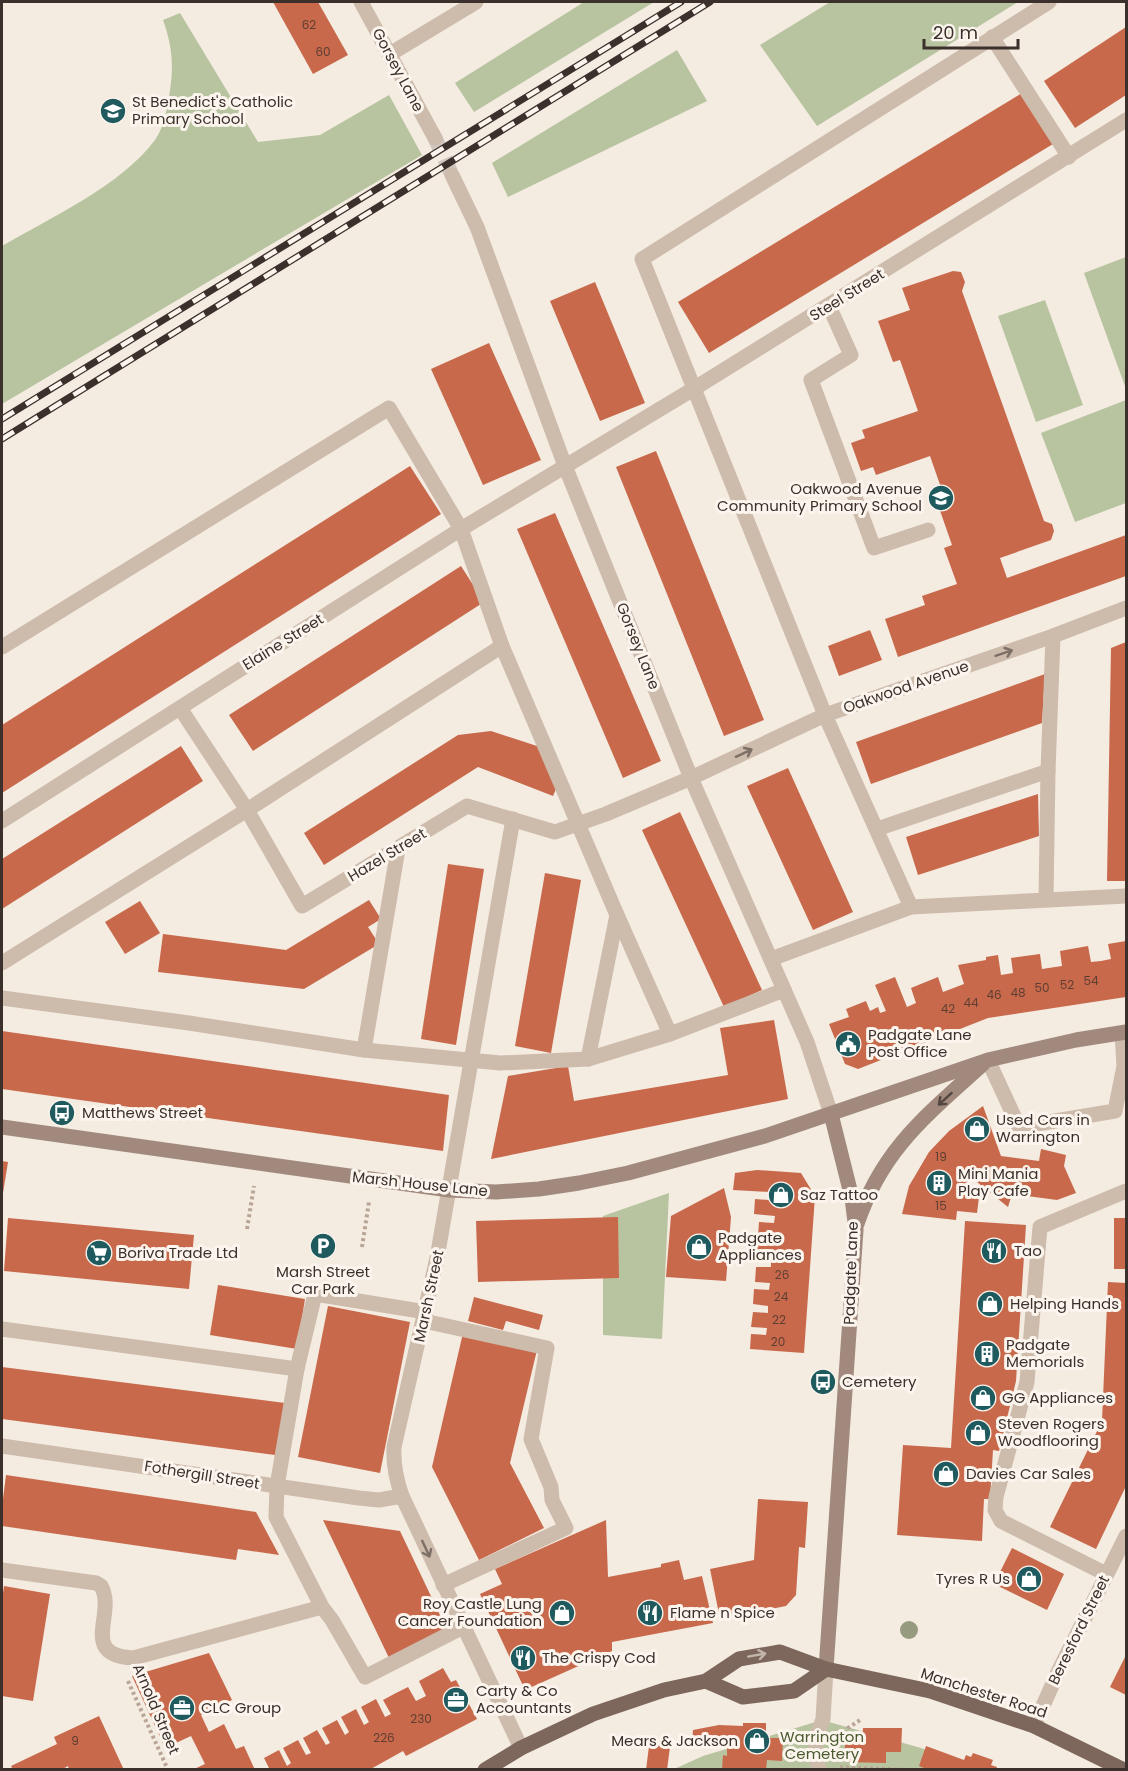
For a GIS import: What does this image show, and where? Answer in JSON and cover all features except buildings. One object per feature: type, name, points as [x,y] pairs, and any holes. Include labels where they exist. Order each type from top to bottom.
[{"type":"main road","name":"Manchester Road","points":[[485,1770],[521,1748],[593,1714],[663,1690],[706,1681],[739,1659],[780,1652],[826,1669],[930,1691],[1034,1726],[1124,1770]]},
{"type":"main road","points":[[706,1681],[743,1697],[794,1691],[826,1669]]},
{"type":"street","name":"Gorsey Lane","points":[[361,2],[435,138]]},
{"type":"street","points":[[390,54],[476,2]]},
{"type":"street","points":[[911,907],[825,715],[642,259],[1049,2]]},
{"type":"street","points":[[992,37],[1069,157]]},
{"type":"street","name":"Steel Street","points":[[566,466],[829,306],[1126,120]]},
{"type":"street","name":"Gorsey Lane","points":[[452,175],[477,227],[566,466],[691,777],[811,1052],[831,1114]]},
{"type":"street","points":[[829,306],[851,355],[811,380],[874,548],[928,530]]},
{"type":"street","points":[[2,647],[389,408],[461,529],[502,646],[670,1034]]},
{"type":"street","name":"Elaine Street","points":[[2,821],[461,529],[566,466]]},
{"type":"street","name":"Oakwood Avenue","points":[[691,777],[825,715],[1053,636],[1126,608]]},
{"type":"street","points":[[1046,899],[1053,636]]},
{"type":"street","points":[[2,963],[247,810],[502,646]]},
{"type":"street","name":"Hazel Street","points":[[180,708],[247,810],[302,906],[468,806],[555,832],[691,777]]},
{"type":"street","points":[[877,828],[1048,771]]},
{"type":"street","name":"Marsh Street","points":[[513,819],[449,1190],[425,1317],[394,1447],[393,1464],[395,1478],[402,1496],[521,1748]]},
{"type":"street","points":[[364,1050],[398,849]]},
{"type":"street","points":[[771,959],[911,907],[1126,896]]},
{"type":"street","points":[[588,1059],[617,915]]},
{"type":"street","points":[[2,998],[189,1023],[364,1050],[500,1063],[588,1059],[670,1034],[784,990]]},
{"type":"street","points":[[831,1114],[988,1060],[1076,1040],[1124,1032],[1124,1066],[1115,1111],[1019,1127],[988,1060]]},
{"type":"street","points":[[856,1230],[866,1197],[880,1172],[906,1137],[988,1060]]},
{"type":"street","name":"Marsh House Lane","points":[[2,1127],[449,1190],[496,1192],[579,1183],[748,1141],[831,1114]]},
{"type":"street","name":"Padgate Lane","points":[[826,1669],[856,1230],[852,1198],[831,1114]]},
{"type":"street","points":[[1106,1574],[1001,1521],[995,1510],[996,1497],[1027,1382],[1040,1227],[1126,1191]]},
{"type":"street","points":[[443,1584],[566,1528],[552,1500],[551,1488],[531,1439],[547,1348],[425,1317],[315,1294],[297,1369],[277,1486],[276,1517],[322,1607],[365,1677],[463,1627]]},
{"type":"street","points":[[2,1329],[297,1369]]},
{"type":"street","name":"Fothergill Street","points":[[2,1446],[359,1498],[379,1500],[402,1496]]},
{"type":"street","name":"Beresford Street","points":[[1034,1726],[1058,1672],[1126,1536]]},
{"type":"street","points":[[2,1570],[96,1583],[101,1586],[105,1598],[101,1636],[107,1649],[122,1657],[133,1658],[322,1607]]},
{"type":"street","points":[[819,1768],[815,1752],[823,1719],[826,1669]]},
{"type":"path","points":[[247,1229],[254,1185]]},
{"type":"path","points":[[362,1247],[369,1201]]},
{"type":"path","name":"Arnold Street","points":[[122,1657],[126,1677],[168,1770]]},
{"type":"path","points":[[841,1742],[848,1728],[860,1720]]},
{"type":"path","points":[[839,1759],[839,1767]]},
{"type":"path","points":[[819,1768],[908,1770]]},
{"type":"green space","points":[[584,2],[654,2],[474,112],[455,83]]},
{"type":"green space","points":[[830,2],[1018,2],[817,126],[760,45]]},
{"type":"green space","points":[[180,13],[258,142],[320,135],[389,95],[422,155],[2,404],[2,246],[105,186],[124,172],[155,140],[166,113],[172,77],[171,49],[163,20]]},
{"type":"green space","points":[[677,50],[707,101],[508,197],[492,163]]},
{"type":"green space","points":[[1126,257],[1126,389],[1084,273]]},
{"type":"green space","points":[[1045,300],[1083,405],[1036,422],[998,316]]},
{"type":"green space","points":[[1126,400],[1126,503],[1075,522],[1041,433]]},
{"type":"green space","points":[[669,1193],[662,1339],[603,1335],[603,1216]]},
{"type":"green space","name":"Warrington Cemetery","points":[[822,1720],[921,1748],[981,1769],[672,1770],[703,1756]]},
{"type":"tunnel","points":[[435,138],[452,175]]},
{"type":"railway","points":[[2,419],[681,2]]},
{"type":"railway","points":[[2,439],[710,2]]},
{"type":"place","name":"St Benedict's Catholic Primary School","points":[[113,111]]},
{"type":"place","name":"Oakwood Avenue Community Primary School","points":[[941,498]]},
{"type":"place","name":"Padgate Lane Post Office","points":[[848,1044]]},
{"type":"place","name":"Matthews Street","points":[[62,1113]]},
{"type":"place","name":"Used Cars in Warrington","points":[[977,1129]]},
{"type":"place","name":"Mini Mania Play Cafe","points":[[939,1183]]},
{"type":"place","name":"Saz Tattoo","points":[[781,1195]]},
{"type":"place","name":"Marsh Street Car Park","points":[[323,1246]]},
{"type":"place","name":"Padgate Appliances","points":[[699,1247]]},
{"type":"place","name":"Tao","points":[[994,1251]]},
{"type":"place","name":"Boriva Trade Ltd","points":[[99,1253]]},
{"type":"place","name":"Helping Hands","points":[[990,1304]]},
{"type":"place","name":"Padgate Memorials","points":[[987,1354]]},
{"type":"place","name":"Cemetery","points":[[823,1382]]},
{"type":"place","name":"GG Appliances","points":[[983,1398]]},
{"type":"place","name":"Steven Rogers Woodflooring","points":[[978,1433]]},
{"type":"place","name":"Davies Car Sales","points":[[946,1474]]},
{"type":"place","name":"Tyres R Us","points":[[1029,1579]]},
{"type":"place","name":"Roy Castle Lung Cancer Foundation","points":[[562,1613]]},
{"type":"place","name":"Flame n Spice","points":[[650,1613]]},
{"type":"place","name":"The Crispy Cod","points":[[523,1658]]},
{"type":"place","name":"Carty & Co Accountants","points":[[456,1700]]},
{"type":"place","name":"CLC Group","points":[[182,1708]]},
{"type":"place","name":"Mears & Jackson","points":[[757,1741]]}]
